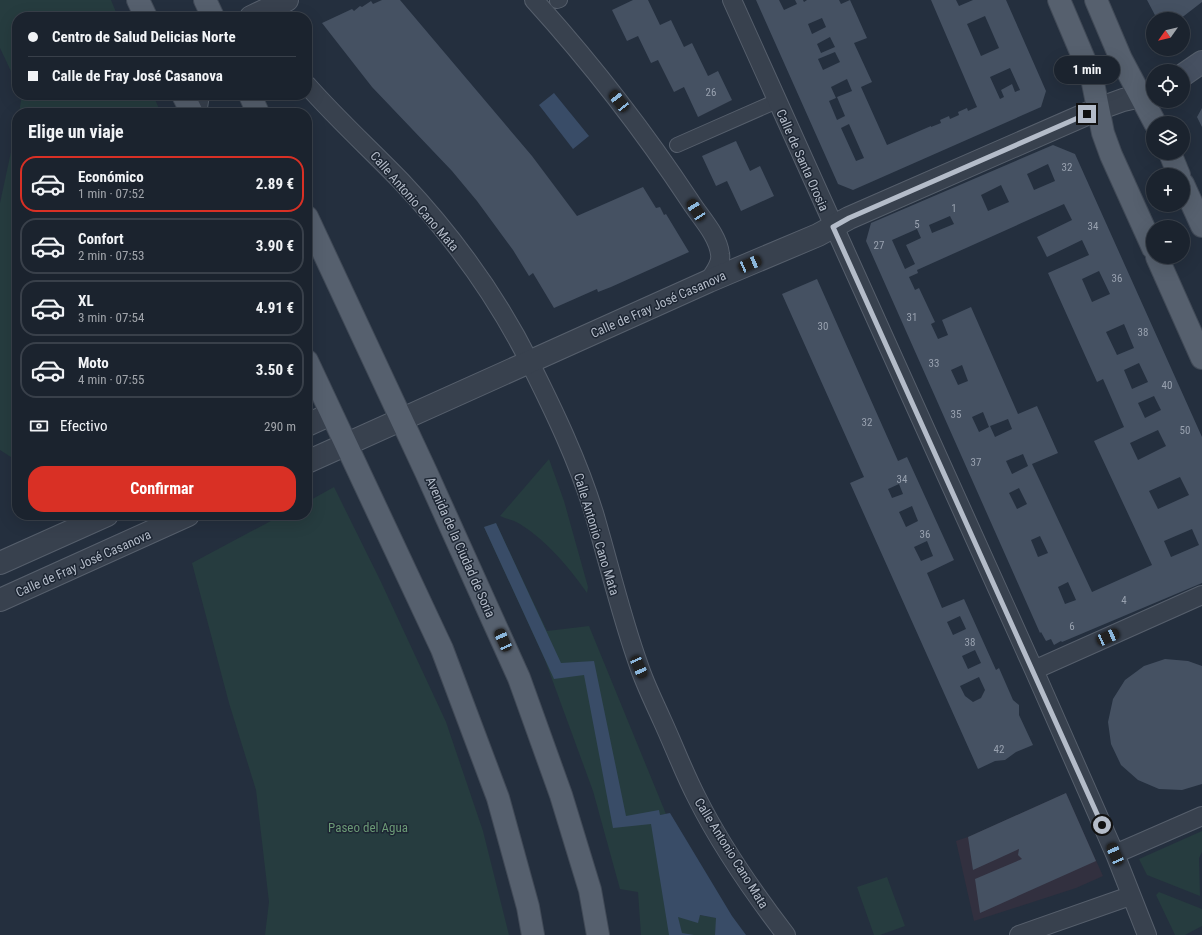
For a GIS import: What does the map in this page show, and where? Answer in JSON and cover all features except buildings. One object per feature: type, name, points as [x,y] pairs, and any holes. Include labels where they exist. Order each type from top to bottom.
[{"type":"main road","points":[[138,0],[144,12]]},
{"type":"main road","points":[[205,0],[211,12]]},
{"type":"main road","points":[[1059,0],[1092,78],[1103,133],[1146,232]]},
{"type":"main road","points":[[1096,0],[1121,59],[1146,94]]},
{"type":"main road","points":[[1190,70],[1202,62]]},
{"type":"main road","points":[[1190,199],[1202,226]]},
{"type":"main road","name":"Avenida de la Ciudad de Soria","points":[[312,228],[426,472],[519,678],[562,795],[590,890],[598,935]]},
{"type":"main road","points":[[1160,264],[1202,358]]},
{"type":"main road","points":[[312,372],[442,649],[498,798],[528,906],[533,935]]},
{"type":"street","points":[[262,12],[286,0]]},
{"type":"street","points":[[534,0],[605,83],[647,136],[712,234],[720,252],[720,259],[719,265],[709,281]]},
{"type":"street","name":"Calle de Santa Orosia","points":[[732,0],[833,227],[1034,670],[1115,854],[1130,896],[1147,935]]},
{"type":"street","name":"Calle Antonio Cano Mata","points":[[312,90],[401,182],[451,238],[495,302],[530,362],[576,464],[593,513],[615,594],[639,667],[681,764],[697,798],[715,830],[745,878],[786,935]]},
{"type":"street","name":"Calle de Fray José Casanova","points":[[312,460],[709,281],[833,227],[849,218],[1098,109],[1123,100],[1146,95]]},
{"type":"street","points":[[677,145],[777,101]]},
{"type":"street","points":[[312,423],[331,414]]},
{"type":"street","points":[[0,563],[96,520]]},
{"type":"street","name":"Calle de Fray José Casanova","points":[[0,600],[177,520]]},
{"type":"street","points":[[1034,670],[1202,594]]},
{"type":"street","points":[[1115,854],[1202,816]]},
{"type":"street","points":[[1019,935],[1130,896]]},
{"type":"shaded area","points":[[1066,793],[1103,876],[1076,888],[974,921],[956,841]]},
{"type":"green space","points":[[0,0],[111,0],[116,12],[12,12],[12,73],[0,48]]},
{"type":"green space","points":[[21,100],[155,100],[159,108],[20,108]]},
{"type":"green space","points":[[12,147],[12,458],[0,450],[0,203]]},
{"type":"green space","points":[[549,459],[564,501],[588,587],[587,593],[565,564],[539,538],[518,523],[500,516]]},
{"type":"green space","name":"Paseo del Agua","points":[[334,487],[381,582],[446,722],[483,831],[509,935],[265,935],[269,902],[256,790],[229,703],[192,563],[273,520],[312,520],[312,499]]},
{"type":"green space","points":[[496,523],[547,631],[589,626],[666,814],[660,815],[698,922],[699,915],[717,918],[715,935],[641,935],[638,892],[620,889],[593,791],[545,660],[484,527]]},
{"type":"green space","points":[[1202,831],[1202,852],[1199,858],[1200,896],[1147,875],[1139,859]]},
{"type":"green space","points":[[887,877],[905,926],[880,935],[874,935],[857,887]]},
{"type":"green space","points":[[1159,892],[1202,909],[1202,926],[1185,935],[1175,935],[1156,895]]},
{"type":"water","points":[[554,93],[589,136],[573,149],[539,105]]},
{"type":"water","points":[[496,523],[561,663],[594,661],[626,816],[659,810],[660,815],[670,813],[732,916],[746,935],[715,935],[716,918],[700,915],[698,923],[678,917],[682,933],[694,935],[669,935],[651,824],[613,828],[584,675],[554,679],[484,527]]},
{"type":"route","points":[[1087,114],[849,218],[833,227],[1102,825]]}]
